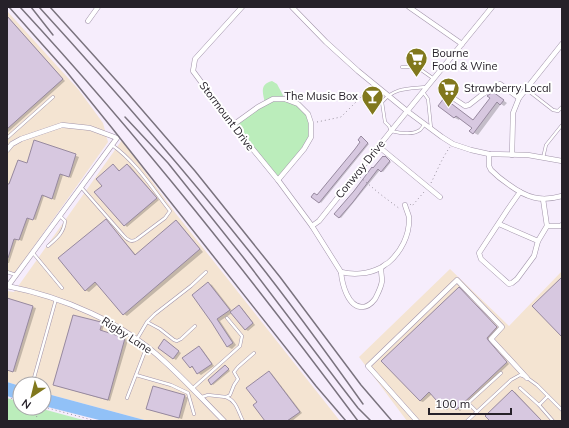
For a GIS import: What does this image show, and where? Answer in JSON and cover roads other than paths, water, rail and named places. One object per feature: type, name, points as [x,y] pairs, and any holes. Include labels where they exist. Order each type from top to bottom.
[{"type":"street","points":[[88,21],[98,7]]},
{"type":"street","name":"Stormount Drive","points":[[242,7],[195,59],[193,71],[312,226],[341,272],[345,291],[355,306],[361,308],[366,307],[372,303],[380,291],[382,282],[380,268]]},
{"type":"street","points":[[292,7],[326,42],[358,71],[424,125],[453,144],[489,154],[528,155],[562,161]]},
{"type":"street","points":[[409,7],[462,44]]},
{"type":"street","name":"Conway Drive","points":[[312,226],[319,221],[378,146],[492,7]]},
{"type":"street","points":[[512,155],[513,113],[519,98],[562,44]]},
{"type":"street","points":[[444,92],[465,106],[469,106],[483,94],[500,84],[519,98]]},
{"type":"street","points":[[234,125],[258,107],[273,99],[284,99],[298,104],[308,114],[312,123],[311,137],[304,149],[278,180]]},
{"type":"street","points":[[7,150],[12,144],[21,139],[62,125],[90,128],[118,138],[8,286]]},
{"type":"street","points":[[378,146],[440,197]]},
{"type":"street","points":[[489,154],[489,166],[491,170],[520,192],[531,197],[541,199],[562,196]]},
{"type":"street","points":[[520,192],[479,253],[481,259],[509,284],[517,280],[534,256],[538,241],[547,226],[541,199]]},
{"type":"street","points":[[341,272],[352,274],[364,273],[380,268],[395,256],[405,241],[408,231],[409,216],[405,205]]},
{"type":"street","points":[[499,224],[538,241]]},
{"type":"street","points":[[547,226],[562,225]]},
{"type":"street","points":[[417,421],[368,366],[457,280],[502,327],[492,339],[527,378]]},
{"type":"street","name":"Rigby Lane","points":[[8,286],[56,299],[85,310],[121,328],[164,360],[224,421]]},
{"type":"lane","points":[[402,67],[417,67],[434,79]]},
{"type":"lane","points":[[424,125],[420,130],[414,132],[400,133],[391,131],[389,126],[384,122],[382,102],[395,92],[427,87]]},
{"type":"lane","points":[[526,89],[552,110],[558,111],[562,107]]},
{"type":"lane","points":[[423,92],[428,99],[431,129]]},
{"type":"lane","points":[[7,138],[53,96]]},
{"type":"lane","points":[[543,158],[546,145],[562,125]]},
{"type":"lane","points":[[81,187],[123,235],[132,241],[135,241],[168,214],[170,211],[133,163],[121,151],[112,145]]},
{"type":"lane","points":[[48,246],[59,237],[63,231],[65,221],[60,216]]},
{"type":"lane","points":[[32,253],[62,288]]},
{"type":"lane","points":[[7,272],[16,275]]},
{"type":"lane","points":[[137,340],[147,322],[155,314],[191,286],[206,272]]},
{"type":"lane","points":[[35,376],[56,299]]},
{"type":"lane","points":[[192,389],[240,346],[242,336],[227,318]]},
{"type":"lane","points":[[147,322],[177,341],[195,326]]},
{"type":"lane","points":[[127,398],[146,346]]},
{"type":"lane","points":[[226,397],[230,395],[238,378],[234,372],[254,353]]},
{"type":"lane","points":[[477,412],[468,403],[500,373]]},
{"type":"lane","points":[[136,375],[171,385],[188,393],[194,414]]},
{"type":"lane","points":[[467,421],[511,380],[520,375],[527,378],[562,410]]},
{"type":"lane","points":[[520,388],[539,405],[553,421]]},
{"type":"lane","points":[[201,398],[208,395],[230,398],[236,404],[242,421]]},
{"type":"lane","points":[[539,405],[548,396]]},
{"type":"water","points":[[7,382],[12,384],[12,398],[7,396]]},
{"type":"water","points":[[52,395],[148,421],[103,421],[52,408]]},
{"type":"railway","points":[[9,7],[66,71],[316,386],[346,421]]},
{"type":"railway","points":[[20,7],[152,158],[277,314],[358,421]]},
{"type":"railway","points":[[31,7],[53,35]]},
{"type":"railway","points":[[39,7],[146,127],[224,220],[293,308],[363,404]]},
{"type":"railway","points":[[50,7],[195,171],[280,277],[361,385],[392,421]]},
{"type":"railway","points":[[125,117],[168,163],[243,257],[358,408],[371,421]]},
{"type":"place","name":"Bourne Food & Wine","points":[[417,78]]},
{"type":"place","name":"Strawberry Local","points":[[448,108]]},
{"type":"place","name":"The Music Box","points":[[373,116]]}]
